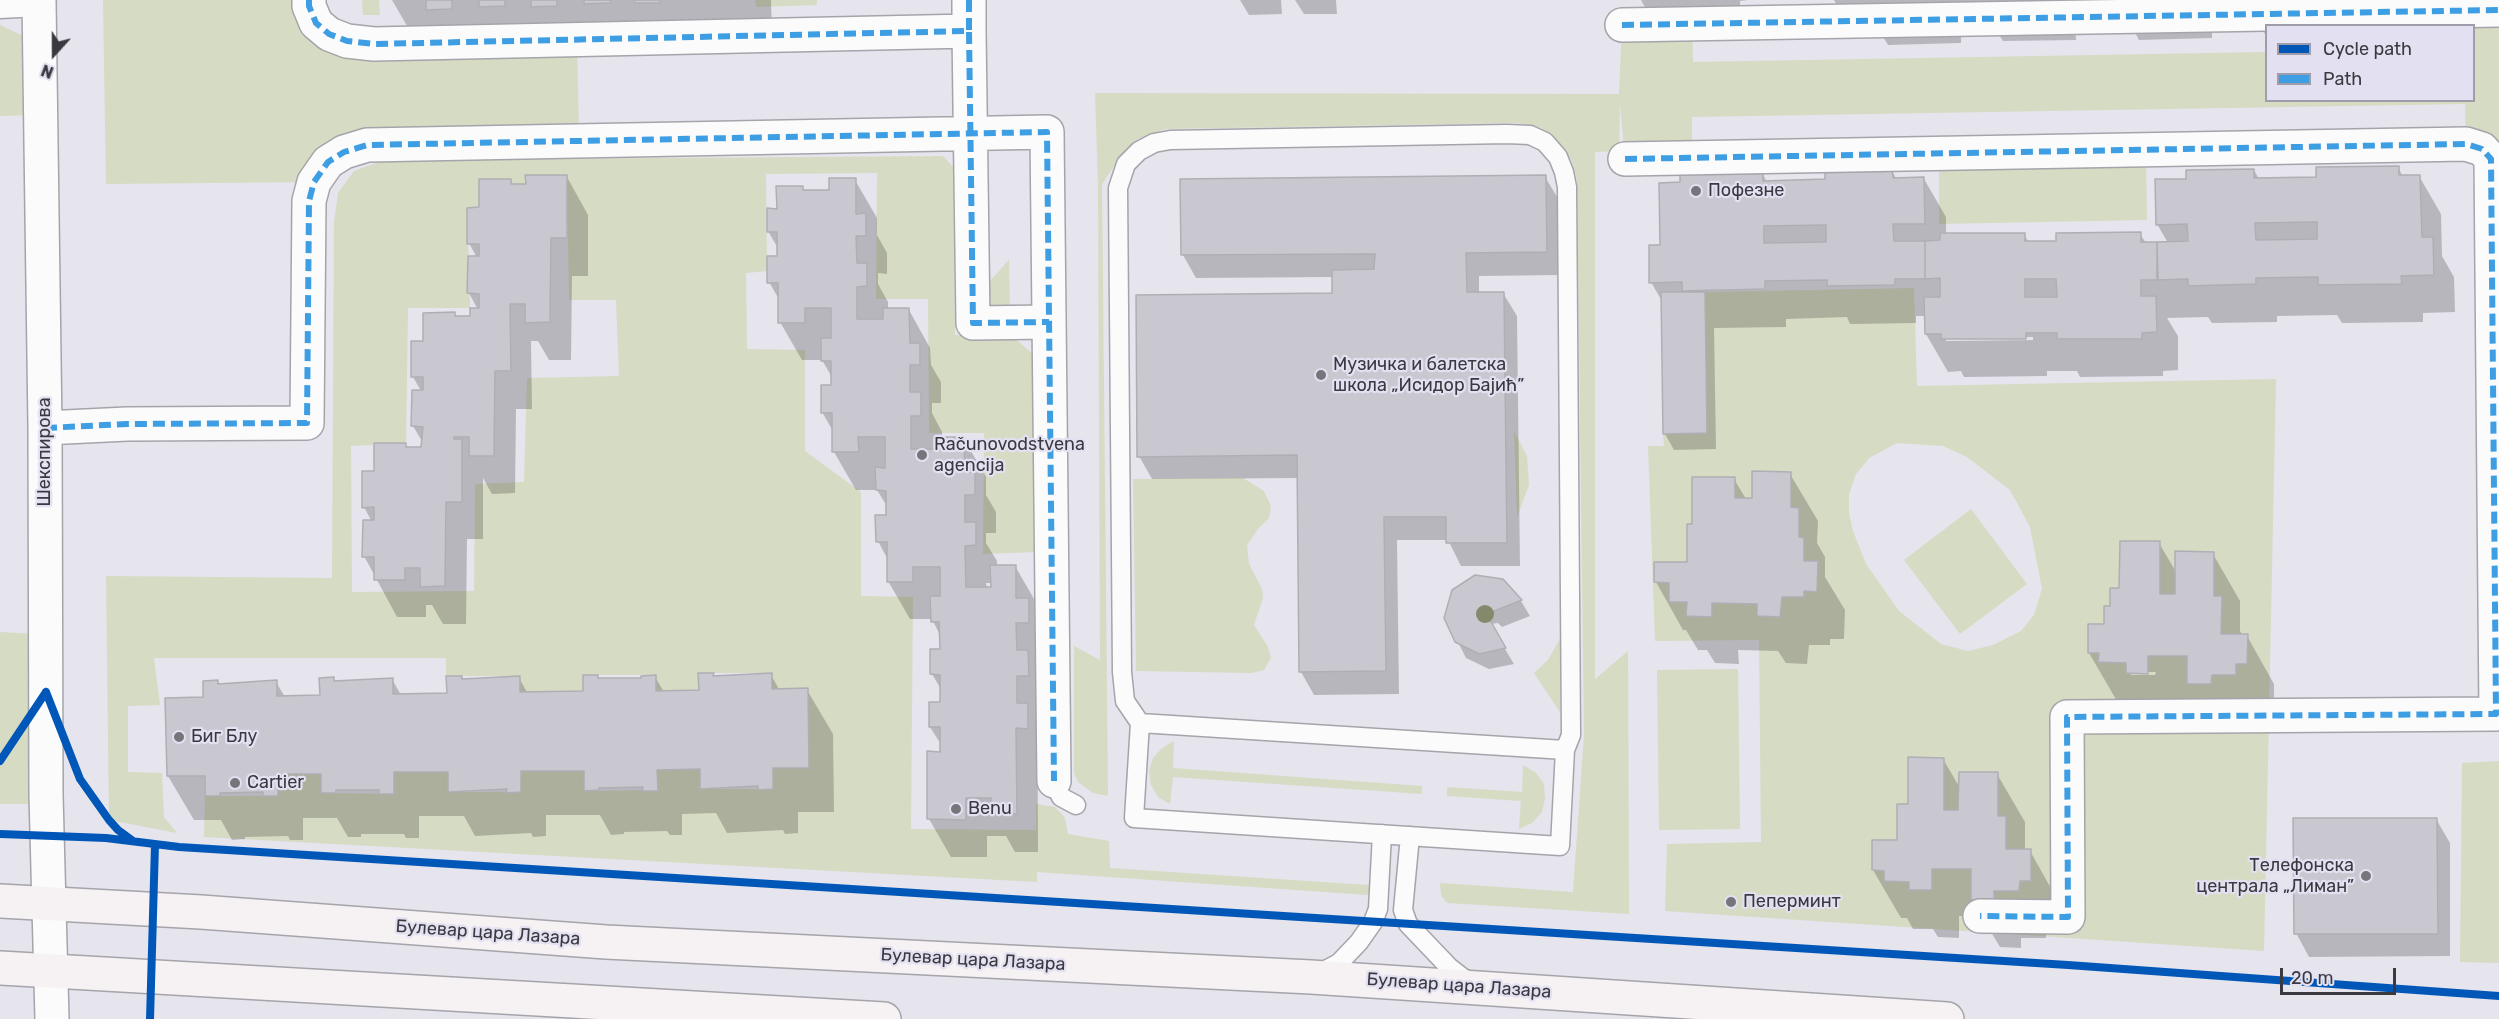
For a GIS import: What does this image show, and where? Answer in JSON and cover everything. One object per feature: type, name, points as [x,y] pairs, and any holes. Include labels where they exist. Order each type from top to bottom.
[{"type":"main road","name":"Булевар цара Лазара","points":[[0,901],[606,942],[1311,977],[1947,1019]]},
{"type":"main road","points":[[0,968],[884,1019]]},
{"type":"street","points":[[309,0],[316,23],[329,34],[347,40],[374,44],[969,15],[973,323],[1049,322]]},
{"type":"street","name":"Шекспирова","points":[[39,4],[48,903],[52,1019]]},
{"type":"street","points":[[1622,25],[2499,10]]},
{"type":"street","points":[[45,428],[128,424],[307,423],[309,201],[314,182],[328,162],[344,152],[367,146],[1047,132],[1054,781]]},
{"type":"street","points":[[1625,159],[2466,144],[2482,149],[2491,159],[2496,430],[2496,714],[2067,717],[2068,917],[1980,916]]},
{"type":"lane","points":[[0,9],[39,4]]},
{"type":"lane","points":[[1507,134],[1530,135],[1545,142],[1558,157],[1564,172],[1566,187],[1571,735],[1565,750],[1560,846],[1134,818],[1140,723],[1125,701],[1122,672],[1118,188],[1126,164],[1139,151],[1154,142],[1170,140],[1507,134]]},
{"type":"lane","points":[[1140,723],[1565,750]]},
{"type":"lane","points":[[1054,781],[1061,797],[1076,805]]},
{"type":"lane","points":[[1311,977],[1339,963],[1359,942],[1373,922],[1378,909],[1382,834]]},
{"type":"lane","points":[[1410,836],[1403,910],[1408,924],[1449,967],[1475,987]]},
{"type":"green space","points":[[103,0],[309,0],[329,34],[577,38],[579,140],[367,146],[314,182],[106,184]]},
{"type":"green space","points":[[362,0],[379,0],[380,15],[363,15]]},
{"type":"green space","points":[[755,0],[817,0],[817,5],[756,7]]},
{"type":"green space","points":[[2499,10],[2499,143],[2466,144],[2465,104],[1692,117],[1692,157],[1625,159],[1620,104],[1619,151],[1595,152],[1595,679],[1628,651],[1629,914],[1447,903],[1441,895],[1440,883],[1573,892],[1584,735],[1577,180],[1572,161],[1564,148],[1553,136],[1538,127],[1517,123],[1165,129],[1138,139],[1122,154],[1102,184],[1108,796],[1093,793],[1078,782],[1074,773],[1074,646],[1100,660],[1098,184],[1095,93],[1619,94],[1622,25],[1692,23],[1693,62],[2265,52],[2265,102],[2475,102],[2475,25]]},
{"type":"green space","points":[[0,25],[32,40],[32,115],[0,116]]},
{"type":"green space","points":[[943,156],[953,167],[955,335],[1011,335],[1035,356],[1035,552],[983,554],[984,433],[929,433],[928,299],[876,299],[877,173],[766,174],[767,271],[746,273],[747,349],[805,350],[805,451],[861,492],[861,596],[913,597],[911,829],[1036,830],[1036,804],[1055,807],[1065,818],[1068,834],[1109,841],[1110,868],[1368,885],[1371,890],[1368,895],[1037,872],[1037,882],[204,837],[205,796],[278,796],[278,774],[321,774],[321,793],[394,794],[394,772],[448,772],[449,792],[521,792],[521,771],[584,771],[585,791],[658,790],[657,770],[700,769],[700,789],[773,789],[773,768],[809,767],[808,689],[772,689],[771,673],[699,673],[699,690],[656,691],[655,675],[583,675],[583,691],[520,692],[520,676],[446,676],[446,658],[154,658],[160,705],[128,706],[128,772],[162,773],[164,817],[177,833],[109,820],[106,576],[332,578],[334,222],[338,193],[354,171],[384,160]],"holes":[[[526,175],[567,176],[569,300],[616,300],[619,376],[527,378],[524,482],[475,484],[474,591],[352,592],[351,446],[406,443],[408,308],[470,308],[467,208],[479,207],[511,184],[526,184]]]},
{"type":"green space","points":[[2146,164],[2147,220],[1939,224],[1939,168]]},
{"type":"green space","points":[[1009,260],[1010,313],[1001,313],[987,305],[981,291]]},
{"type":"green space","points":[[1914,288],[1917,386],[2276,379],[2264,951],[1665,911],[1667,844],[1761,842],[1759,640],[1655,641],[1648,446],[1664,446],[1663,434],[1707,433],[1705,292]],"holes":[[[1897,443],[1943,446],[1967,457],[2010,490],[2030,527],[2042,589],[2034,615],[2021,631],[1993,645],[1968,651],[1941,644],[1899,611],[1866,564],[1853,531],[1849,513],[1849,494],[1856,474],[1869,458]]]},
{"type":"green space","points":[[1514,431],[1527,456],[1529,485],[1517,517]]},
{"type":"green space","points":[[1243,478],[1264,491],[1271,506],[1269,518],[1247,545],[1249,564],[1262,589],[1263,598],[1254,625],[1268,647],[1271,658],[1264,670],[1252,673],[1136,671],[1133,479]]},
{"type":"green space","points":[[1971,509],[2027,584],[1960,634],[1904,560]]},
{"type":"green space","points":[[0,632],[37,634],[30,804],[0,804]]},
{"type":"green space","points":[[1560,639],[1560,712],[1534,673],[1548,660]]},
{"type":"green space","points":[[1738,669],[1740,829],[1659,830],[1657,670]]},
{"type":"green space","points":[[1174,741],[1173,768],[1422,786],[1422,794],[1173,777],[1170,804],[1158,797],[1151,785],[1149,771],[1153,758],[1162,748]]},
{"type":"green space","points":[[2499,761],[2499,963],[2460,962],[2462,763]]},
{"type":"green space","points":[[1523,765],[1536,773],[1544,784],[1545,799],[1542,812],[1532,823],[1519,829],[1521,801],[1447,796],[1447,787],[1522,792]]},
{"type":"building","points":[[426,0],[452,0],[452,9],[426,10]]},
{"type":"building","points":[[479,0],[505,0],[505,6],[479,7]]},
{"type":"building","points":[[531,0],[557,0],[557,6],[531,7]]},
{"type":"building","points":[[584,0],[610,0],[611,3],[584,4]]},
{"type":"building","points":[[634,0],[660,0],[660,3],[634,3]]},
{"type":"building","points":[[2399,166],[2399,175],[2420,175],[2422,237],[2433,237],[2434,275],[2401,276],[2402,284],[2318,285],[2318,277],[2256,278],[2256,284],[2188,286],[2188,279],[2158,280],[2157,242],[2188,241],[2187,224],[2156,225],[2155,179],[2186,179],[2186,170],[2254,169],[2254,178],[2316,177],[2316,167]],"holes":[[[2317,222],[2317,239],[2256,240],[2255,223]]]},
{"type":"building","points":[[1892,169],[1893,178],[1924,177],[1925,224],[1893,224],[1894,241],[1925,241],[1925,279],[1895,279],[1895,285],[1827,286],[1827,280],[1765,281],[1765,289],[1682,291],[1682,282],[1649,283],[1649,245],[1660,245],[1659,183],[1680,182],[1680,173],[1763,172],[1763,181],[1825,179],[1825,170]],"holes":[[[1826,225],[1826,242],[1764,243],[1764,226]]]},
{"type":"building","points":[[525,175],[567,175],[567,238],[551,238],[550,322],[525,323],[525,304],[510,304],[511,371],[495,371],[494,456],[469,456],[469,437],[454,437],[454,439],[462,439],[462,502],[446,502],[445,586],[420,587],[420,568],[405,568],[405,580],[374,580],[374,557],[362,557],[363,520],[374,520],[374,507],[362,508],[362,471],[374,471],[374,443],[406,443],[406,447],[421,447],[423,427],[411,426],[412,390],[423,390],[423,377],[411,377],[411,341],[423,341],[423,313],[455,312],[455,316],[470,316],[470,308],[479,308],[479,294],[467,293],[468,256],[479,256],[479,244],[467,244],[467,208],[479,207],[479,179],[511,179],[511,184],[526,184]]},
{"type":"building","name":"Музичка и балетска школа „Исидор Бајић”","points":[[1546,175],[1547,252],[1466,253],[1467,292],[1504,292],[1507,543],[1446,543],[1446,517],[1384,517],[1386,671],[1299,672],[1297,455],[1137,457],[1136,295],[1332,293],[1332,270],[1374,269],[1375,254],[1181,255],[1180,179]]},
{"type":"building","points":[[829,178],[856,178],[856,214],[866,213],[866,236],[856,236],[857,263],[867,263],[867,286],[857,287],[857,319],[883,319],[883,308],[909,308],[910,343],[920,343],[920,365],[910,365],[910,392],[921,392],[921,416],[911,416],[911,449],[938,449],[938,437],[964,437],[965,472],[975,472],[975,495],[965,495],[965,522],[976,522],[976,545],[965,546],[966,587],[991,587],[990,565],[1016,565],[1016,598],[1029,598],[1029,623],[1016,623],[1017,650],[1028,650],[1029,676],[1017,676],[1017,703],[1028,703],[1028,729],[1016,728],[1017,814],[991,814],[991,798],[966,798],[966,820],[927,819],[927,751],[940,752],[940,727],[929,727],[929,702],[940,702],[940,675],[930,674],[930,649],[940,649],[939,622],[931,622],[930,596],[940,596],[940,567],[913,567],[913,582],[887,582],[887,542],[876,542],[875,515],[886,515],[886,491],[876,490],[875,467],[885,468],[885,437],[858,437],[859,452],[832,452],[832,413],[821,413],[821,385],[831,385],[831,361],[821,361],[821,338],[831,338],[831,308],[805,308],[805,323],[778,323],[778,283],[767,283],[767,256],[777,256],[777,232],[767,232],[767,208],[777,209],[776,186],[803,186],[803,190],[829,190]]},
{"type":"building","points":[[2141,232],[2141,242],[2157,242],[2157,280],[2141,280],[2141,296],[2156,296],[2157,332],[2142,333],[2142,339],[2057,339],[2057,333],[2026,333],[2026,339],[1941,339],[1941,334],[1925,334],[1924,297],[1940,297],[1940,278],[1925,279],[1925,241],[1940,240],[1940,233],[2025,233],[2025,241],[2056,241],[2056,233]],"holes":[[[2025,279],[2056,279],[2057,297],[2025,297]]]},
{"type":"building","points":[[1661,292],[1705,292],[1707,433],[1663,434]]},
{"type":"building","points":[[1752,471],[1791,472],[1791,507],[1799,508],[1799,537],[1804,538],[1804,561],[1818,561],[1817,592],[1804,591],[1804,597],[1782,597],[1780,617],[1757,616],[1757,604],[1712,603],[1712,617],[1686,616],[1687,602],[1669,602],[1669,583],[1654,582],[1654,562],[1687,562],[1687,524],[1692,524],[1692,477],[1735,477],[1735,498],[1752,498]]},
{"type":"building","points":[[2120,541],[2160,541],[2160,594],[2175,594],[2175,551],[2214,552],[2214,596],[2222,596],[2221,634],[2248,634],[2247,664],[2236,664],[2236,675],[2212,675],[2211,684],[2187,684],[2187,656],[2148,656],[2148,674],[2126,673],[2126,663],[2098,662],[2099,653],[2088,653],[2088,624],[2104,624],[2104,606],[2110,606],[2110,588],[2119,588]]},
{"type":"building","points":[[1475,575],[1503,579],[1522,600],[1492,612],[1488,608],[1482,608],[1478,612],[1479,618],[1484,621],[1490,620],[1506,648],[1479,654],[1455,642],[1444,618],[1452,590]]},
{"type":"building","points":[[698,673],[714,673],[713,676],[772,673],[772,689],[808,688],[809,768],[773,768],[773,789],[758,790],[758,786],[700,789],[700,769],[657,770],[658,791],[642,791],[643,787],[599,788],[599,790],[584,791],[584,771],[521,771],[521,792],[506,793],[507,789],[448,792],[448,772],[394,772],[394,794],[379,794],[379,790],[336,790],[336,793],[321,793],[321,774],[278,774],[278,796],[263,796],[263,792],[220,793],[220,796],[205,796],[205,776],[167,776],[165,698],[203,697],[203,681],[218,680],[218,684],[277,680],[277,696],[320,695],[319,678],[334,677],[334,681],[393,678],[393,694],[447,693],[446,676],[462,676],[462,679],[520,676],[520,692],[583,691],[583,675],[598,675],[598,678],[641,678],[641,676],[656,675],[656,691],[699,690]]},
{"type":"building","points":[[1908,757],[1944,758],[1944,810],[1958,810],[1959,772],[1998,772],[1998,816],[2006,816],[2006,849],[2031,849],[2031,881],[2020,881],[2019,891],[1994,891],[1994,900],[1971,900],[1971,869],[1932,869],[1932,890],[1909,890],[1909,882],[1884,881],[1884,871],[1872,870],[1872,840],[1897,840],[1897,804],[1908,804]]},
{"type":"building","name":"Телефонска централа „Лиман”","points":[[2293,818],[2437,818],[2438,934],[2294,934]]},
{"type":"marked path","points":[[309,0],[316,23],[329,34],[347,41],[374,44],[969,31],[973,323],[1049,322]]},
{"type":"marked path","points":[[969,0],[969,31]]},
{"type":"marked path","points":[[1622,25],[2499,10]]},
{"type":"marked path","points":[[45,428],[127,424],[307,423],[309,201],[314,182],[328,162],[344,152],[367,145],[1047,132],[1054,781]]},
{"type":"marked path","points":[[1625,159],[2466,144],[2482,149],[2491,159],[2496,714],[2067,717],[2068,917],[1980,916]]},
{"type":"cycle path","points":[[46,692],[80,779],[109,820],[133,841]]},
{"type":"cycle path","points":[[0,761],[46,692]]},
{"type":"cycle path","points":[[0,834],[106,838],[179,847],[2068,965],[2499,996]]},
{"type":"cycle path","points":[[150,1019],[155,845]]},
{"type":"place","name":"Пофезне","points":[[1696,191]]},
{"type":"place","name":"Музичка и балетска школа „Исидор Бајић”","points":[[1321,375]]},
{"type":"place","name":"Računovodstvena agencija","points":[[922,455]]},
{"type":"place","name":"Биг Блу","points":[[179,737]]},
{"type":"place","name":"Cartier","points":[[235,783]]},
{"type":"place","name":"Benu","points":[[956,809]]},
{"type":"place","name":"Телефонска централа „Лиман”","points":[[2366,876]]},
{"type":"place","name":"Пеперминт","points":[[1731,902]]}]
